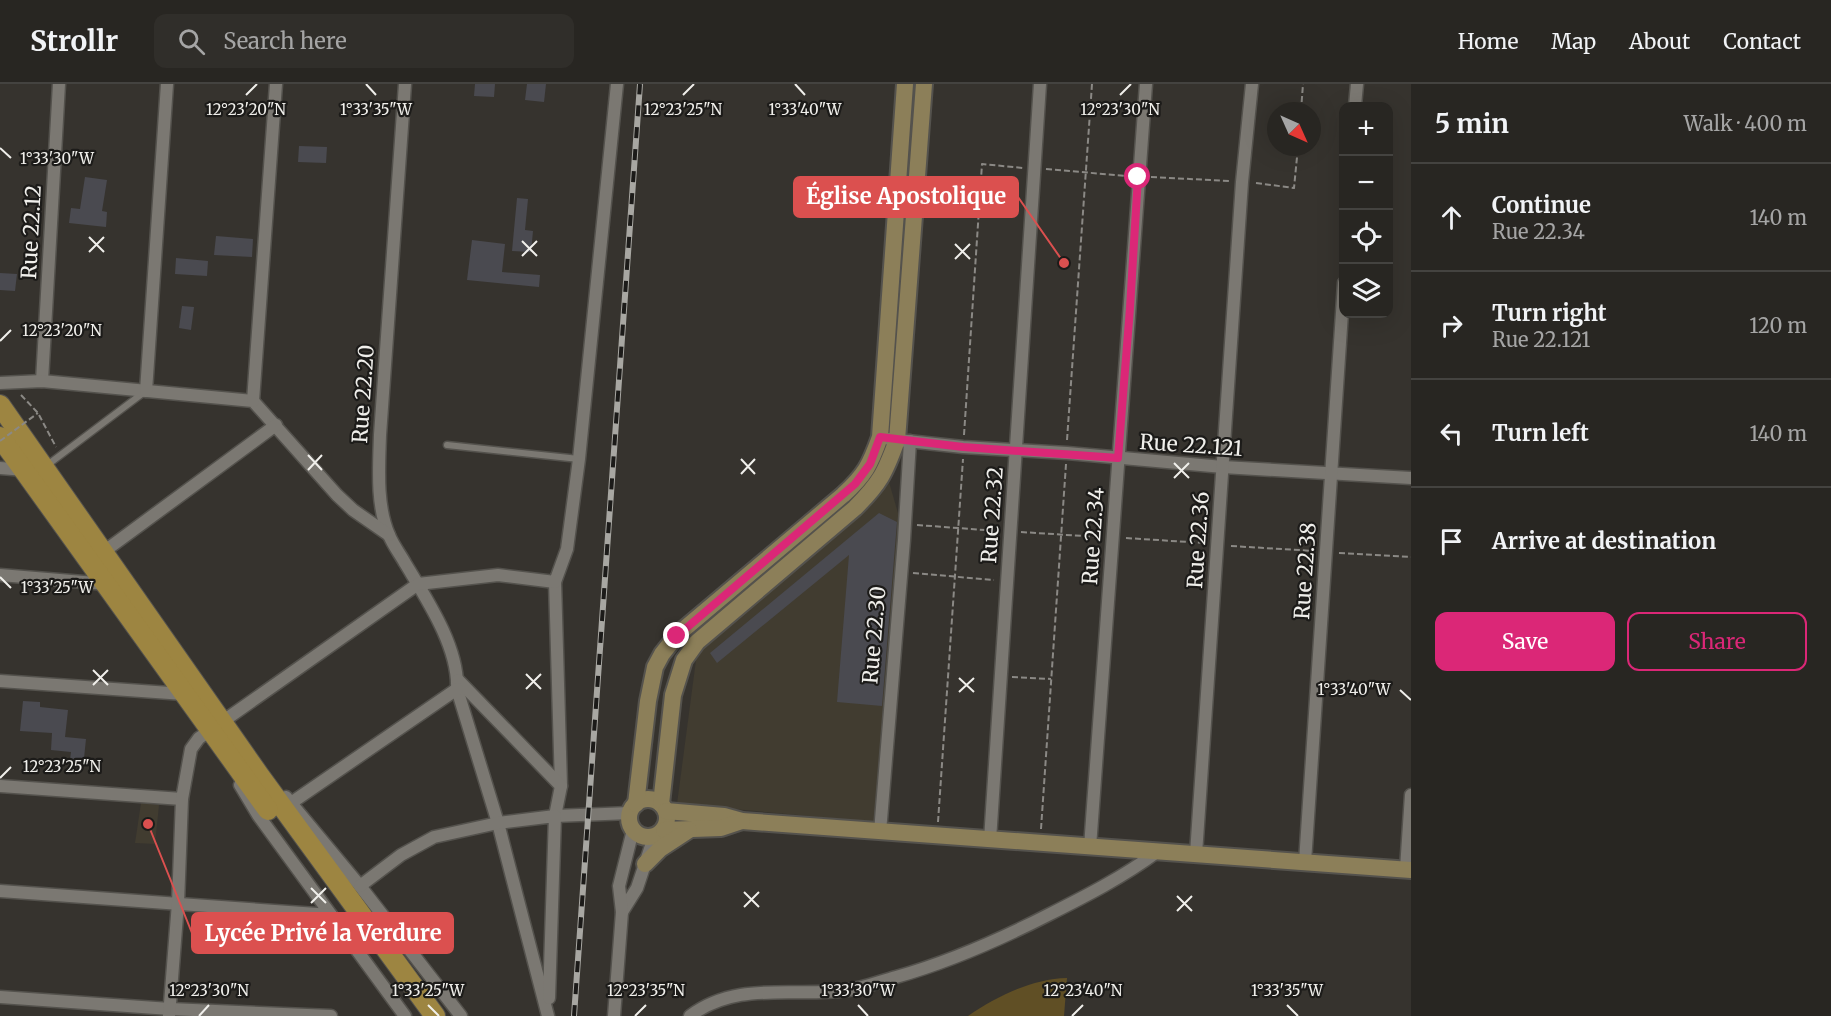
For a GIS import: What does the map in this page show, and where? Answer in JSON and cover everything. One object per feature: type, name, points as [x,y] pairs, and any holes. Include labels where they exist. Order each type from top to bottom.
[{"type":"main road","points":[[3,396],[34,469],[107,584],[184,694],[216,726],[435,1016]]},
{"type":"main road","points":[[0,439],[34,469],[102,553],[216,726],[420,1016]]},
{"type":"street","name":"Rue 22.12","points":[[42,381],[59,84]]},
{"type":"street","points":[[146,391],[167,84]]},
{"type":"street","points":[[253,401],[276,84]]},
{"type":"street","name":"Rue 22.20","points":[[405,84],[380,435],[381,502],[388,535],[418,584],[450,648],[457,685],[498,823],[548,1014]]},
{"type":"street","points":[[548,1014],[555,816],[561,786],[555,582],[567,549],[579,459],[617,84]]},
{"type":"street","name":"Rue 22.30","points":[[880,832],[905,524],[895,439],[905,84]]},
{"type":"street","name":"Rue 22.30","points":[[895,439],[924,84]]},
{"type":"street","name":"Rue 22.32","points":[[990,840],[1040,84]]},
{"type":"street","name":"Rue 22.34","points":[[1090,847],[1146,84]]},
{"type":"street","name":"Rue 22.36","points":[[1196,854],[1242,182],[1252,84]]},
{"type":"street","points":[[1355,102],[1357,84]]},
{"type":"street","name":"Rue 22.38","points":[[1305,862],[1341,318]]},
{"type":"street","points":[[3,396],[42,381],[253,401],[337,495],[353,510],[388,535]]},
{"type":"street","points":[[102,553],[276,426]]},
{"type":"street","points":[[622,912],[637,888],[645,864],[667,820],[664,808],[673,695],[684,660],[697,642],[867,495],[885,472],[895,439]]},
{"type":"street","points":[[742,821],[721,828],[690,829],[643,837],[630,825],[648,701],[656,667],[662,654],[677,636],[855,484],[870,464],[895,439]]},
{"type":"street","name":"Rue 22.121","points":[[895,439],[963,447],[1223,467],[1411,478]]},
{"type":"street","points":[[0,468],[34,469]]},
{"type":"street","points":[[0,575],[107,584]]},
{"type":"street","points":[[169,1012],[178,903],[182,798],[191,748],[199,738],[418,584],[498,575],[555,582]]},
{"type":"street","points":[[0,681],[184,694]]},
{"type":"street","points":[[291,803],[457,685],[561,786]]},
{"type":"street","points":[[216,726],[264,766],[461,1016]]},
{"type":"street","points":[[216,726],[258,815],[405,1016]]},
{"type":"street","points":[[0,786],[182,798]]},
{"type":"street","points":[[360,886],[401,855],[434,837],[498,823],[633,808],[641,801],[652,800],[664,808],[724,816],[742,821],[1408,869],[1411,795]]},
{"type":"street","points":[[645,864],[660,849],[690,829]]},
{"type":"street","points":[[614,1016],[622,912],[620,886],[633,830]]},
{"type":"street","points":[[690,1016],[698,1010],[738,994],[849,990],[923,969],[996,941],[1071,904],[1127,874],[1157,852]]},
{"type":"street","points":[[0,891],[331,915]]},
{"type":"street","points":[[0,998],[169,1012],[331,1016]]},
{"type":"lane","points":[[34,469],[61,455],[146,391]]},
{"type":"lane","points":[[447,445],[579,459]]},
{"type":"path","points":[[1302,102],[1303,84]]},
{"type":"path","points":[[1294,188],[1297,156]]},
{"type":"path","points":[[937,836],[982,164]]},
{"type":"path","points":[[3,396],[38,413],[61,455]]},
{"type":"path","points":[[0,439],[38,413]]},
{"type":"path","points":[[905,524],[1411,557]]},
{"type":"path","points":[[901,572],[1007,582]]},
{"type":"path","points":[[1001,676],[1051,679]]},
{"type":"shaded area","points":[[889,482],[900,520],[876,822],[677,804],[698,645],[846,528]]},
{"type":"shaded area","points":[[141,803],[159,805],[155,844],[135,843]]},
{"type":"shaded area","points":[[1067,978],[1064,1016],[968,1016],[991,1002],[1028,985]]},
{"type":"building","points":[[475,84],[495,84],[494,97],[474,96]]},
{"type":"building","points":[[527,84],[546,84],[544,102],[525,100]]},
{"type":"building","points":[[299,146],[327,147],[326,163],[298,162]]},
{"type":"building","points":[[85,177],[107,180],[102,211],[107,212],[106,227],[69,223],[71,208],[80,209]]},
{"type":"building","points":[[517,198],[528,199],[525,230],[533,231],[531,252],[512,251]]},
{"type":"building","points":[[216,236],[253,239],[252,257],[214,255]]},
{"type":"building","points":[[472,240],[505,244],[502,272],[540,275],[539,287],[467,280]]},
{"type":"building","points":[[176,258],[208,261],[207,276],[175,274]]},
{"type":"building","points":[[0,273],[17,274],[15,291],[0,290]]},
{"type":"building","points":[[182,306],[194,307],[191,330],[179,328]]},
{"type":"building","points":[[879,513],[897,522],[882,706],[837,702],[849,555],[717,663],[710,653]]},
{"type":"building","points":[[23,701],[40,702],[40,707],[68,710],[65,737],[86,739],[83,768],[69,767],[71,752],[51,750],[52,733],[20,731]]},
{"type":"railway","points":[[574,1016],[640,84]]},
{"type":"place","name":"Église Apostolique","points":[[1064,263]]},
{"type":"place","name":"Lycée Privé la Verdure","points":[[148,824]]},
{"type":"route","points":[[677,636],[855,484],[870,464],[880,437],[963,447],[1118,458],[1138,177]]}]
